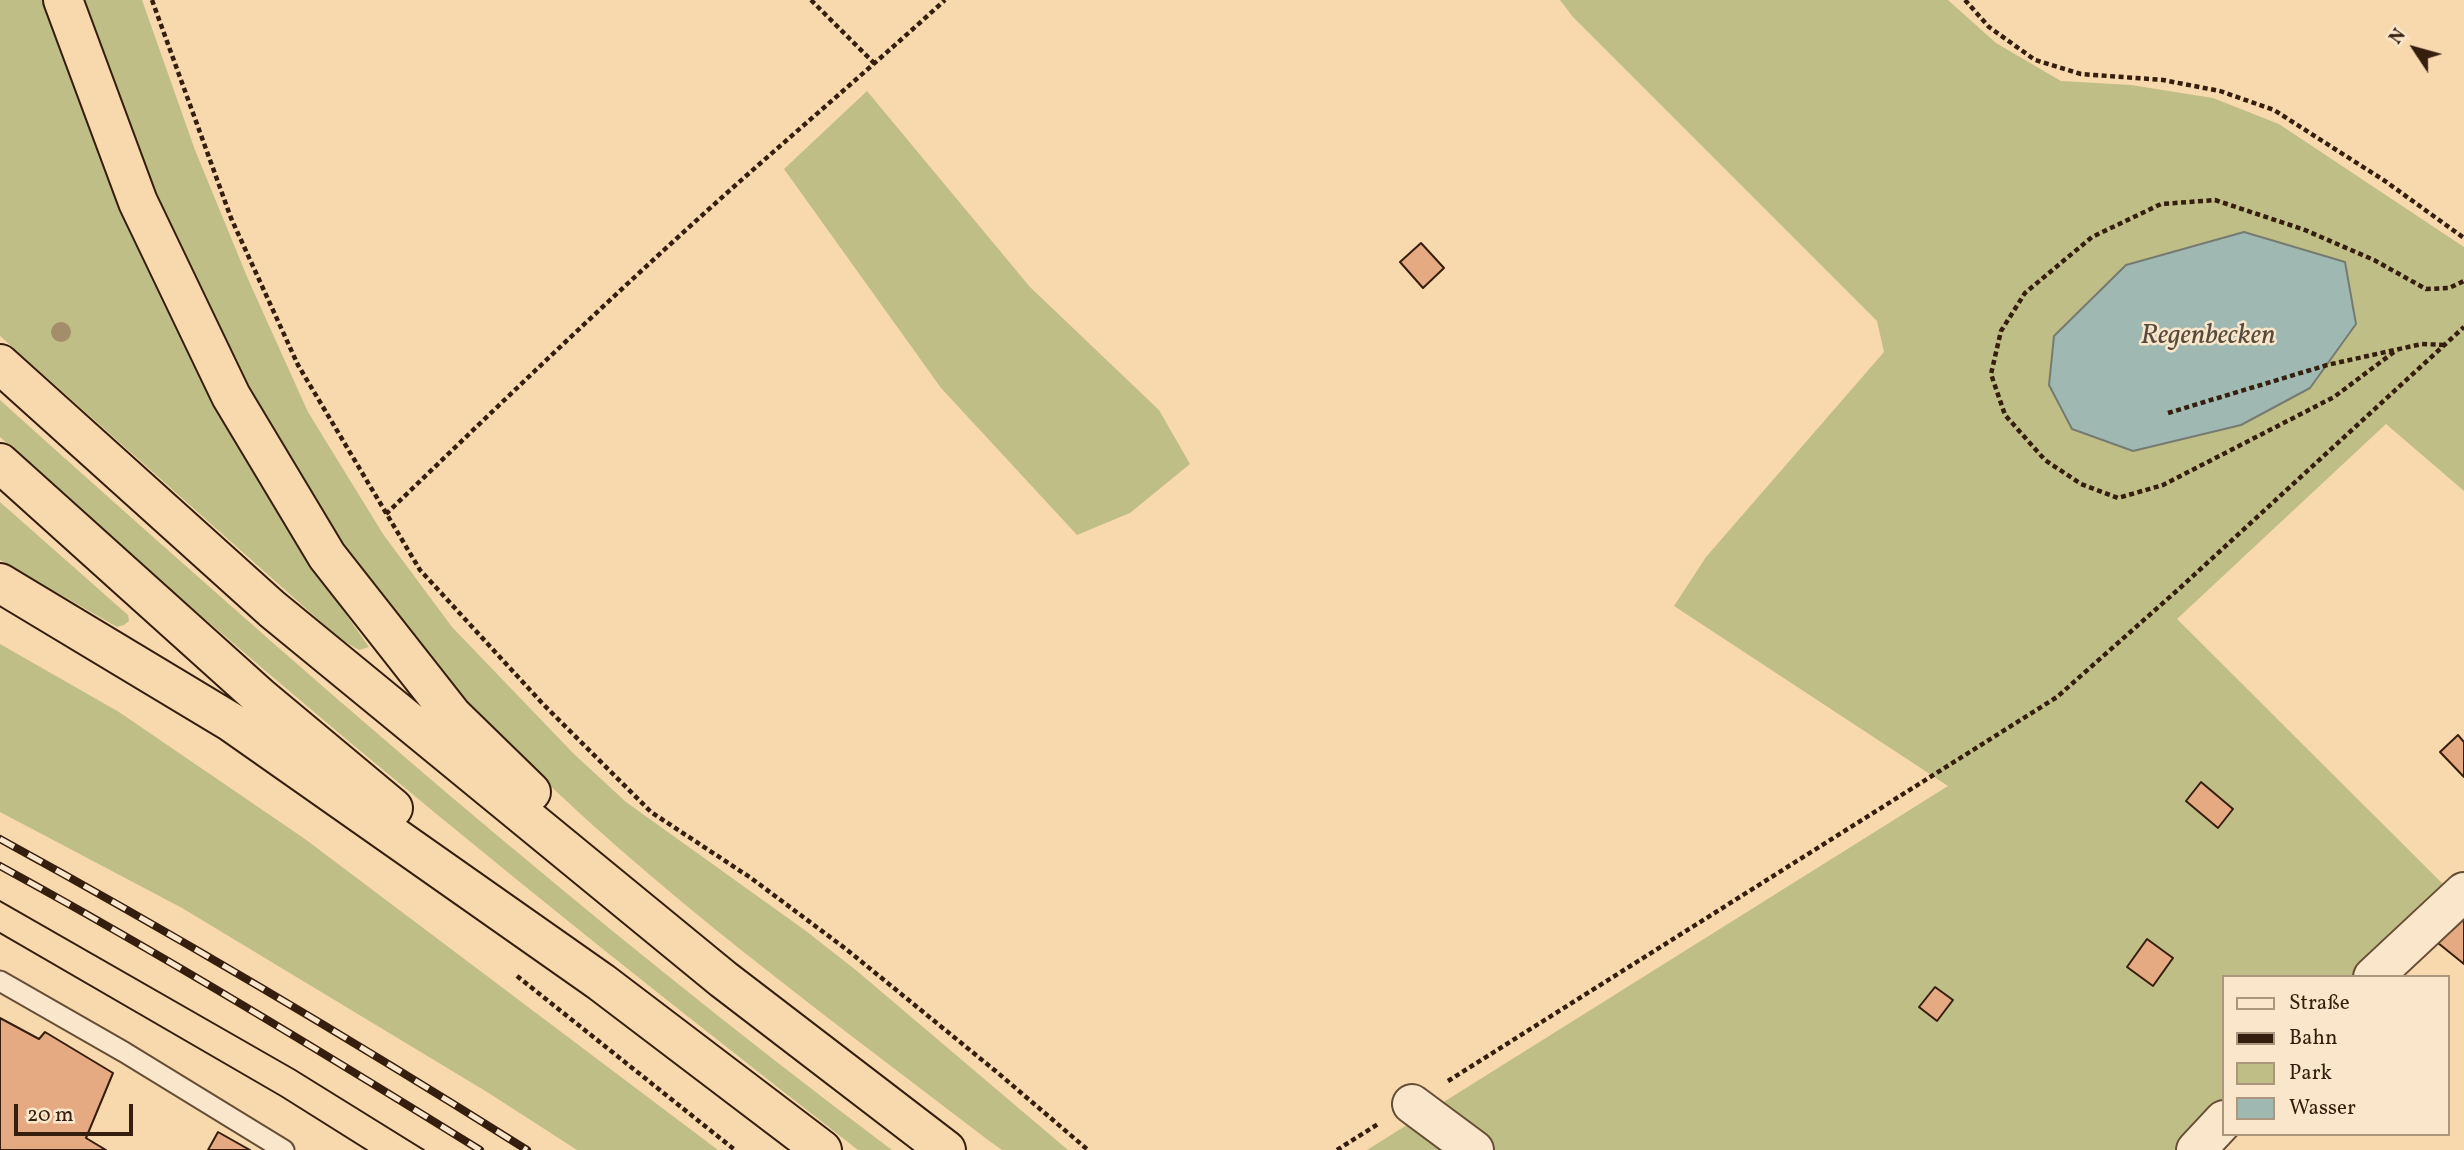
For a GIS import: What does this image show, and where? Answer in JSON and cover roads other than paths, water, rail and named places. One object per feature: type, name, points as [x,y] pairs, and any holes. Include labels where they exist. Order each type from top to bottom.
[{"type":"highway","points":[[63,0],[138,202],[231,396],[327,556],[452,715],[723,979]]},
{"type":"highway","points":[[0,364],[272,609],[723,979],[946,1150]]},
{"type":"highway","points":[[0,463],[260,697],[601,982]]},
{"type":"highway","points":[[0,583],[231,722],[601,982],[822,1150]]},
{"type":"street","points":[[2375,975],[2464,892]]},
{"type":"street","points":[[1412,1104],[1474,1150]]},
{"type":"street","points":[[2196,1150],[2222,1122]]},
{"type":"lane","points":[[0,981],[124,1052],[284,1150]]},
{"type":"water","name":"Regenbecken","points":[[2244,232],[2345,262],[2356,324],[2310,388],[2241,425],[2133,451],[2072,429],[2049,385],[2054,336],[2126,265]]},
{"type":"tram line","points":[[0,901],[295,1070],[424,1150]]},
{"type":"tram line","points":[[0,933],[281,1096],[367,1150]]},
{"type":"railway","points":[[0,839],[266,990],[527,1150]]},
{"type":"railway","points":[[0,866],[122,934],[480,1150]]}]
